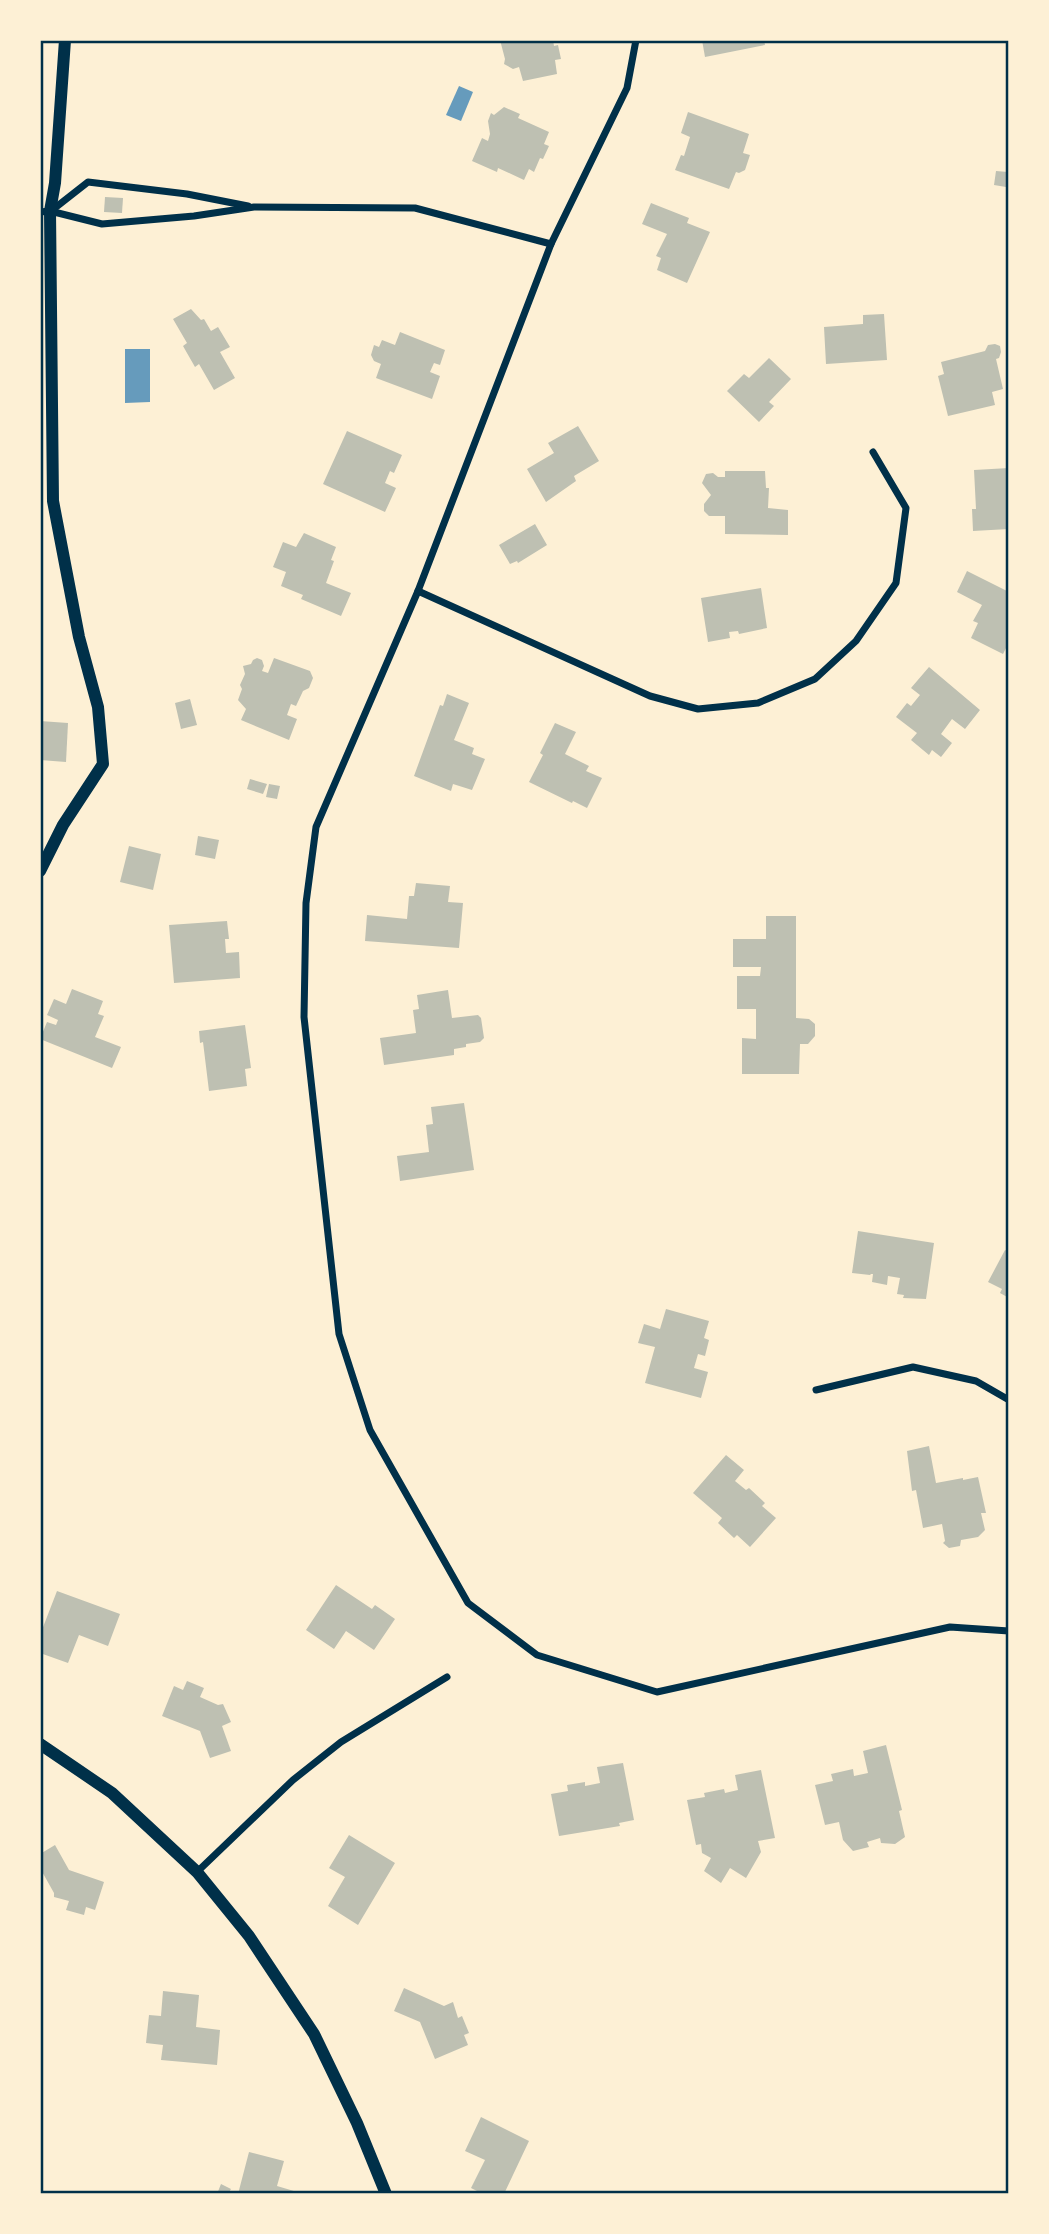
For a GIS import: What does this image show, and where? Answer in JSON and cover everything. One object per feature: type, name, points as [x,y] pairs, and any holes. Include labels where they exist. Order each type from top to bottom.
[{"type":"street","points":[[40,871],[63,825],[103,764],[99,707],[79,637],[53,501],[45,212],[55,183],[65,40]]},
{"type":"street","points":[[636,40],[627,88],[551,244],[418,591],[316,827],[306,903],[304,1017],[338,1334],[370,1430],[468,1603],[537,1655],[657,1692],[950,1627],[1009,1631]]},
{"type":"street","points":[[45,212],[88,182],[187,194],[254,207]]},
{"type":"street","points":[[45,212],[102,224],[194,216],[254,207],[415,208],[551,244]]},
{"type":"street","points":[[418,591],[650,696],[698,709],[758,703],[815,679],[856,641],[896,583],[906,508],[873,452]]},
{"type":"street","points":[[816,1390],[913,1367],[976,1381],[1009,1400]]},
{"type":"street","points":[[197,1872],[293,1780],[341,1742],[447,1677]]},
{"type":"street","points":[[40,1744],[112,1793],[197,1872],[249,1936],[314,2034],[357,2123],[386,2194]]},
{"type":"water","points":[[459,86],[473,92],[461,121],[446,115]]},
{"type":"water","points":[[125,349],[150,349],[150,402],[125,403]]},
{"type":"building","points":[[500,40],[553,40],[554,46],[558,45],[561,59],[555,60],[557,74],[523,81],[519,67],[513,69],[504,64]]},
{"type":"building","points":[[702,40],[764,40],[765,45],[705,57]]},
{"type":"building","points":[[504,107],[520,114],[518,118],[549,132],[544,144],[549,146],[543,159],[540,158],[534,172],[529,169],[524,180],[498,168],[497,172],[472,161],[482,138],[488,141],[488,121],[491,113],[494,115]]},
{"type":"building","points":[[688,112],[749,134],[743,153],[750,155],[745,170],[736,172],[729,189],[675,170],[681,155],[684,156],[690,137],[681,133]]},
{"type":"building","points":[[996,171],[1008,172],[1006,187],[994,185]]},
{"type":"building","points":[[105,197],[123,198],[122,213],[104,212]]},
{"type":"building","points":[[651,203],[689,218],[687,223],[710,232],[687,283],[657,270],[661,258],[656,256],[667,234],[642,224]]},
{"type":"building","points":[[191,309],[201,320],[204,319],[211,331],[218,327],[230,347],[220,352],[235,378],[214,390],[199,364],[195,367],[183,346],[187,343],[173,319]]},
{"type":"building","points":[[884,314],[887,360],[826,364],[824,327],[863,324],[863,315]]},
{"type":"building","points":[[400,332],[445,350],[440,365],[434,363],[430,372],[440,376],[432,399],[376,378],[381,364],[374,361],[371,355],[374,345],[379,347],[382,340],[395,345]]},
{"type":"building","points":[[988,345],[1000,346],[1001,352],[996,359],[1003,389],[992,392],[995,405],[948,416],[938,376],[944,374],[941,362],[985,351]]},
{"type":"building","points":[[769,358],[791,379],[769,402],[774,406],[759,422],[727,391],[744,374],[749,378]]},
{"type":"building","points":[[578,426],[599,461],[574,476],[576,481],[546,502],[527,469],[554,453],[548,443]]},
{"type":"building","points":[[347,431],[402,455],[394,473],[390,471],[385,483],[396,488],[385,512],[323,484]]},
{"type":"building","points":[[1009,468],[1009,529],[973,531],[972,509],[976,509],[974,470]]},
{"type":"building","points":[[725,471],[765,471],[766,488],[769,488],[768,508],[788,510],[788,535],[725,534],[725,516],[709,516],[704,511],[704,504],[711,495],[702,483],[706,474],[725,477]]},
{"type":"building","points":[[535,524],[547,545],[518,563],[517,561],[510,564],[499,545]]},
{"type":"building","points":[[304,533],[336,547],[326,583],[351,593],[341,616],[301,599],[303,595],[281,586],[286,572],[273,567],[283,542],[296,547]]},
{"type":"building","points":[[967,571],[1009,592],[1009,642],[1003,654],[971,638],[978,623],[973,621],[982,605],[957,592]]},
{"type":"building","points":[[761,588],[767,628],[739,634],[738,631],[729,632],[730,638],[708,642],[701,598]]},
{"type":"building","points":[[257,658],[262,660],[262,671],[268,673],[274,658],[310,671],[313,678],[296,706],[291,704],[287,715],[297,719],[289,740],[241,720],[246,709],[238,700],[245,674],[243,666],[251,664]]},
{"type":"building","points":[[929,667],[980,710],[965,729],[952,719],[941,734],[952,743],[941,757],[932,750],[929,755],[911,740],[917,733],[896,717],[907,703],[911,706],[920,695],[911,688]]},
{"type":"building","points":[[447,694],[469,703],[454,740],[474,748],[472,754],[485,759],[472,790],[453,784],[451,791],[414,776],[440,705],[443,706]]},
{"type":"building","points":[[190,699],[197,725],[181,729],[175,703]]},
{"type":"building","points":[[40,721],[68,723],[66,762],[40,760]]},
{"type":"building","points":[[555,723],[576,732],[565,754],[589,766],[586,771],[602,778],[587,808],[529,782]]},
{"type":"building","points":[[250,779],[267,784],[263,794],[247,789]]},
{"type":"building","points":[[269,784],[280,786],[277,799],[266,797]]},
{"type":"building","points":[[198,836],[219,840],[215,859],[195,855]]},
{"type":"building","points":[[129,846],[161,854],[153,890],[120,882]]},
{"type":"building","points":[[416,883],[450,886],[448,902],[463,903],[459,948],[365,941],[367,915],[407,919],[409,896],[414,896]]},
{"type":"building","points":[[766,916],[796,916],[796,1018],[809,1019],[815,1024],[815,1036],[808,1044],[800,1044],[799,1074],[742,1074],[742,1038],[756,1039],[756,1009],[737,1009],[737,976],[760,976],[761,967],[733,967],[733,939],[766,939]]},
{"type":"building","points":[[227,921],[229,939],[225,939],[226,953],[239,952],[240,978],[174,983],[169,925]]},
{"type":"building","points":[[72,989],[103,1001],[98,1014],[104,1016],[95,1037],[121,1047],[112,1068],[40,1039],[47,1022],[56,1025],[58,1020],[47,1015],[54,999],[66,1004]]},
{"type":"building","points":[[448,990],[452,1018],[478,1015],[481,1018],[484,1038],[480,1042],[454,1049],[454,1055],[384,1065],[380,1038],[416,1033],[413,1010],[419,1009],[417,995]]},
{"type":"building","points":[[245,1025],[251,1068],[245,1069],[247,1086],[209,1091],[203,1042],[200,1043],[199,1031]]},
{"type":"building","points":[[464,1103],[474,1170],[400,1181],[397,1156],[429,1152],[426,1125],[433,1124],[431,1107]]},
{"type":"building","points":[[858,1231],[934,1243],[926,1299],[903,1298],[904,1295],[897,1294],[900,1278],[888,1276],[887,1285],[872,1282],[873,1274],[852,1273]]},
{"type":"building","points":[[1005,1250],[1009,1252],[1009,1298],[1000,1293],[1002,1289],[988,1282]]},
{"type":"building","points":[[666,1309],[709,1321],[704,1338],[709,1340],[705,1356],[698,1354],[694,1368],[708,1372],[701,1398],[645,1383],[655,1347],[638,1343],[644,1324],[660,1329]]},
{"type":"building","points":[[929,1446],[936,1483],[978,1477],[986,1513],[981,1513],[985,1530],[978,1537],[961,1540],[960,1546],[949,1548],[943,1543],[945,1541],[942,1524],[923,1528],[916,1490],[912,1491],[907,1451]]},
{"type":"building","points":[[726,1455],[744,1470],[735,1481],[746,1490],[749,1488],[765,1503],[762,1506],[776,1518],[750,1547],[737,1535],[734,1538],[718,1523],[722,1518],[693,1493]]},
{"type":"building","points":[[336,1585],[372,1609],[375,1605],[395,1619],[374,1650],[346,1631],[334,1649],[306,1630]]},
{"type":"building","points":[[57,1591],[120,1614],[108,1646],[79,1635],[68,1663],[40,1653],[40,1635]]},
{"type":"building","points":[[187,1681],[204,1688],[200,1697],[218,1705],[223,1704],[231,1722],[222,1726],[231,1751],[210,1758],[200,1731],[162,1716],[174,1686],[183,1690]]},
{"type":"building","points":[[886,1745],[902,1810],[899,1811],[905,1837],[895,1844],[881,1843],[880,1838],[867,1842],[869,1847],[853,1851],[843,1840],[839,1822],[825,1825],[815,1785],[833,1781],[831,1774],[853,1769],[854,1776],[868,1773],[863,1751]]},
{"type":"building","points":[[623,1763],[634,1820],[619,1823],[620,1826],[559,1836],[551,1794],[568,1791],[567,1785],[600,1783],[597,1767]]},
{"type":"building","points":[[761,1770],[775,1838],[758,1841],[761,1852],[746,1878],[730,1868],[721,1883],[704,1871],[711,1858],[702,1853],[701,1844],[696,1845],[687,1800],[705,1797],[704,1793],[724,1789],[725,1793],[738,1790],[735,1775]]},
{"type":"building","points":[[349,1835],[395,1863],[358,1925],[328,1906],[345,1877],[329,1868]]},
{"type":"building","points":[[55,1845],[69,1870],[104,1882],[95,1910],[86,1907],[84,1915],[66,1910],[69,1901],[54,1897],[40,1868],[40,1854]]},
{"type":"building","points":[[404,1988],[444,2006],[453,2002],[458,2018],[462,2016],[469,2033],[464,2035],[468,2045],[435,2059],[420,2022],[394,2011]]},
{"type":"building","points":[[163,1991],[199,1995],[196,2027],[220,2030],[217,2065],[161,2060],[163,2045],[146,2043],[149,2015],[161,2016]]},
{"type":"building","points":[[481,2117],[529,2141],[504,2194],[483,2194],[471,2188],[485,2160],[465,2151]]},
{"type":"building","points":[[249,2152],[284,2161],[277,2186],[304,2194],[238,2194]]},
{"type":"building","points":[[221,2184],[231,2189],[228,2194],[217,2194]]}]
